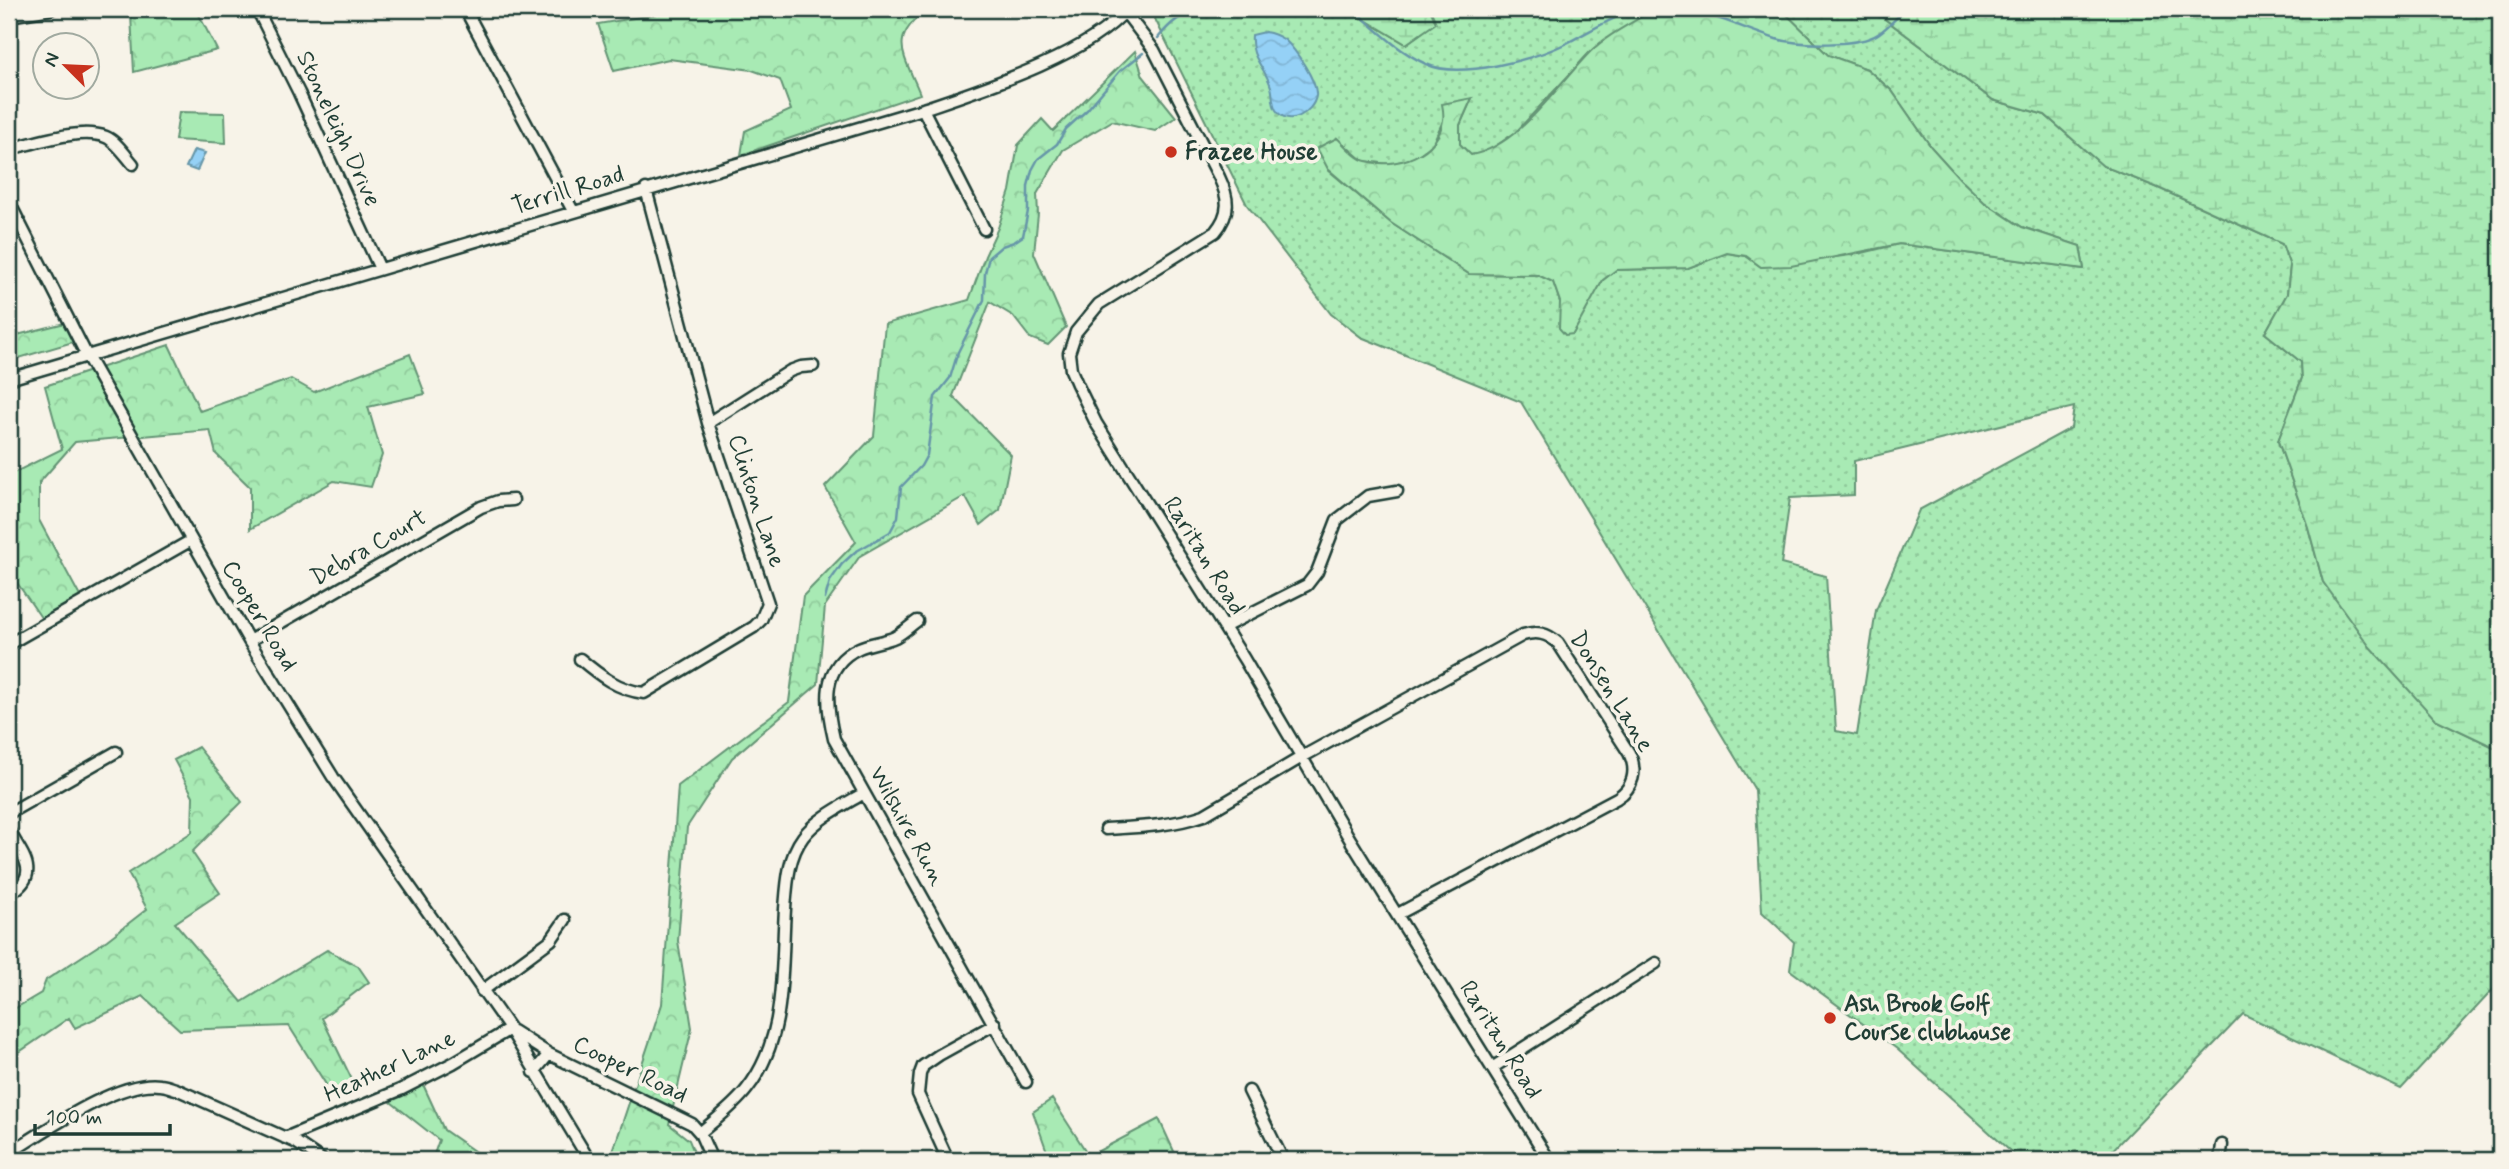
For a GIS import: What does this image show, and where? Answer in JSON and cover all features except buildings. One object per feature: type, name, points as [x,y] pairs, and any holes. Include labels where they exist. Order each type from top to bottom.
[{"type":"street","points":[[9,16],[51,9]]},
{"type":"street","name":"Stoneleigh Drive","points":[[257,9],[380,269]]},
{"type":"street","points":[[465,9],[573,211]]},
{"type":"street","name":"Terrill Road","points":[[9,379],[923,109],[978,90],[1064,54],[1089,41],[1126,10]]},
{"type":"street","name":"Raritan Road","points":[[1126,10],[1154,50],[1224,187],[1227,212],[1215,232],[1098,304],[1076,332],[1070,349],[1069,360],[1077,384],[1097,423],[1224,627],[1351,841],[1549,1160]]},
{"type":"street","points":[[923,109],[984,229]]},
{"type":"street","points":[[9,149],[78,134],[93,134],[108,138],[133,164]]},
{"type":"street","name":"Clinton Lane","points":[[580,659],[610,682],[644,693],[754,627],[766,612],[768,603],[708,423],[646,190]]},
{"type":"street","name":"Cooper Road","points":[[9,202],[87,356],[248,641],[332,776],[510,1029],[589,1160]]},
{"type":"street","points":[[708,423],[790,371],[813,366]]},
{"type":"street","points":[[1224,627],[1307,585],[1317,572],[1337,520],[1368,496],[1396,491]]},
{"type":"street","name":"Debra Court","points":[[248,641],[481,507],[498,501],[513,500]]},
{"type":"street","points":[[9,644],[190,541]]},
{"type":"street","name":"Wilshire Run","points":[[918,621],[896,636],[848,654],[833,671],[827,706],[834,739],[1026,1082]]},
{"type":"street","name":"Donsen Lane","points":[[1302,757],[1531,632],[1546,634],[1558,643],[1629,753],[1634,775],[1622,795],[1398,914]]},
{"type":"street","points":[[9,813],[116,752]]},
{"type":"street","points":[[1106,829],[1158,826],[1204,815],[1302,757]]},
{"type":"street","points":[[700,1133],[736,1103],[758,1074],[768,1055],[779,1014],[787,885],[791,860],[798,844],[815,825],[864,793]]},
{"type":"street","points":[[9,831],[28,864],[27,876],[20,887],[9,894]]},
{"type":"street","points":[[482,991],[551,940],[565,919]]},
{"type":"street","points":[[1492,1068],[1656,962]]},
{"type":"street","points":[[948,1160],[918,1094],[920,1074],[923,1066],[939,1055],[995,1024]]},
{"type":"street","name":"Cooper Road","points":[[510,1029],[549,1054],[692,1124],[700,1133],[712,1160]]},
{"type":"street","name":"Heather Lane","points":[[285,1138],[400,1090],[510,1029]]},
{"type":"street","name":"Cooper Road","points":[[534,1072],[549,1054]]},
{"type":"street","points":[[9,1153],[100,1100],[138,1086],[160,1084],[285,1138],[322,1160]]},
{"type":"street","points":[[1249,1091],[1283,1160]]},
{"type":"street","points":[[2220,1160],[2222,1145]]},
{"type":"green space","points":[[140,9],[196,9],[217,50],[134,72],[131,15]]},
{"type":"green space","points":[[688,9],[928,9],[907,29],[903,39],[905,57],[920,94],[741,155],[745,131],[791,110],[780,80],[752,70],[669,59],[614,71],[598,24]]},
{"type":"green space","points":[[1154,9],[1347,9],[1406,44],[1435,23],[1430,9],[1654,9],[1593,49],[1516,132],[1487,152],[1470,155],[1460,145],[1460,125],[1472,98],[1443,121],[1432,145],[1414,158],[1390,164],[1363,161],[1337,138],[1328,170],[1391,223],[1469,274],[1538,275],[1553,282],[1560,302],[1560,328],[1593,296],[1603,280],[1616,270],[1688,268],[1727,253],[1746,256],[1761,267],[1858,254],[1899,244],[2084,269],[2080,246],[2022,227],[1984,202],[1931,147],[1892,91],[1867,69],[1828,55],[1781,9],[1865,9],[1878,14],[1993,100],[2045,115],[2103,166],[2282,244],[2290,266],[2287,294],[2265,333],[2301,362],[2302,378],[2278,441],[2308,527],[2323,582],[2435,719],[2500,750],[2500,982],[2401,1089],[2243,1014],[2103,1160],[2020,1160],[1897,1049],[1790,970],[1794,942],[1762,912],[1755,790],[1521,402],[1361,337],[1331,314],[1247,205],[1155,19]],"holes":[[[2074,407],[2071,428],[1919,510],[1876,610],[1857,735],[1836,731],[1826,576],[1781,564],[1790,498],[1854,495],[1854,461]]]},
{"type":"green space","points":[[1347,9],[1430,9],[1436,23],[1406,44]]},
{"type":"green space","points":[[1654,9],[1781,9],[1828,55],[1867,69],[1892,91],[1931,147],[1984,202],[2022,227],[2080,246],[2084,269],[1899,244],[1791,266],[1761,267],[1746,256],[1727,253],[1688,268],[1616,270],[1603,280],[1573,334],[1565,335],[1559,328],[1560,302],[1553,282],[1538,275],[1469,274],[1391,223],[1328,169],[1317,148],[1337,138],[1362,160],[1378,163],[1403,161],[1425,150],[1440,132],[1443,120],[1442,104],[1472,98],[1460,125],[1460,144],[1471,155],[1489,149],[1522,127],[1598,45]]},
{"type":"green space","points":[[1865,9],[2500,9],[2500,750],[2435,719],[2370,647],[2323,582],[2308,527],[2278,441],[2302,378],[2301,362],[2265,333],[2287,294],[2290,266],[2282,244],[2103,166],[2045,115],[1993,100],[1878,14]]},
{"type":"green space","points":[[1135,51],[1143,76],[1176,117],[1155,131],[1112,121],[1063,150],[1037,194],[1034,253],[1066,327],[1048,345],[1030,338],[1013,316],[990,302],[953,396],[1011,455],[1000,510],[981,525],[965,496],[860,556],[825,606],[818,684],[732,758],[687,827],[678,941],[692,1028],[669,1124],[689,1140],[697,1160],[610,1160],[662,1004],[678,786],[789,702],[803,596],[856,542],[825,487],[874,436],[885,324],[969,300],[1010,191],[1018,145],[1042,119],[1053,131]]},
{"type":"green space","points":[[179,112],[225,113],[226,143],[175,140]]},
{"type":"green space","points":[[69,322],[80,340],[9,361],[9,337]]},
{"type":"green space","points":[[169,345],[200,411],[291,379],[314,392],[410,354],[425,394],[368,407],[382,455],[371,487],[334,481],[250,529],[250,487],[216,454],[210,430],[75,442],[39,483],[39,520],[83,602],[44,622],[9,571],[9,475],[62,449],[45,386]]},
{"type":"green space","points":[[198,747],[242,802],[192,852],[220,893],[175,923],[242,1002],[327,950],[358,966],[369,982],[322,1018],[357,1090],[334,1097],[289,1026],[180,1030],[143,996],[75,1028],[69,1018],[9,1059],[9,1012],[41,993],[46,980],[107,940],[147,909],[128,873],[192,832],[193,796],[174,760]]},
{"type":"green space","points":[[421,1080],[444,1130],[487,1160],[432,1160],[439,1140],[382,1095]]},
{"type":"green space","points":[[1052,1099],[1089,1156],[1159,1119],[1178,1160],[1050,1160],[1033,1112]]},
{"type":"water","points":[[1265,32],[1280,37],[1289,44],[1305,66],[1316,90],[1314,102],[1299,116],[1287,118],[1274,107],[1271,87],[1252,43],[1252,35]]},
{"type":"water","points":[[194,150],[205,153],[197,171],[186,167]]},
{"type":"waterway","points":[[1158,38],[1177,19],[1202,9]]},
{"type":"waterway","points":[[1353,9],[1416,59],[1440,68],[1457,70],[1497,66],[1536,55],[1567,43],[1615,18],[1646,9]]},
{"type":"waterway","points":[[1682,9],[1718,18],[1776,39],[1828,44],[1857,41],[1878,34],[1906,9]]},
{"type":"waterway","points":[[825,599],[830,581],[842,564],[855,552],[890,532],[898,517],[901,487],[921,466],[927,455],[935,397],[950,378],[958,352],[984,300],[985,273],[989,257],[1002,246],[1023,236],[1028,211],[1028,186],[1038,159],[1057,144],[1066,129],[1087,110],[1120,71],[1143,53]]},
{"type":"place","name":"Frazee House","points":[[1171,152]]},
{"type":"place","name":"Ash Brook Golf Course clubhouse","points":[[1830,1018]]}]
